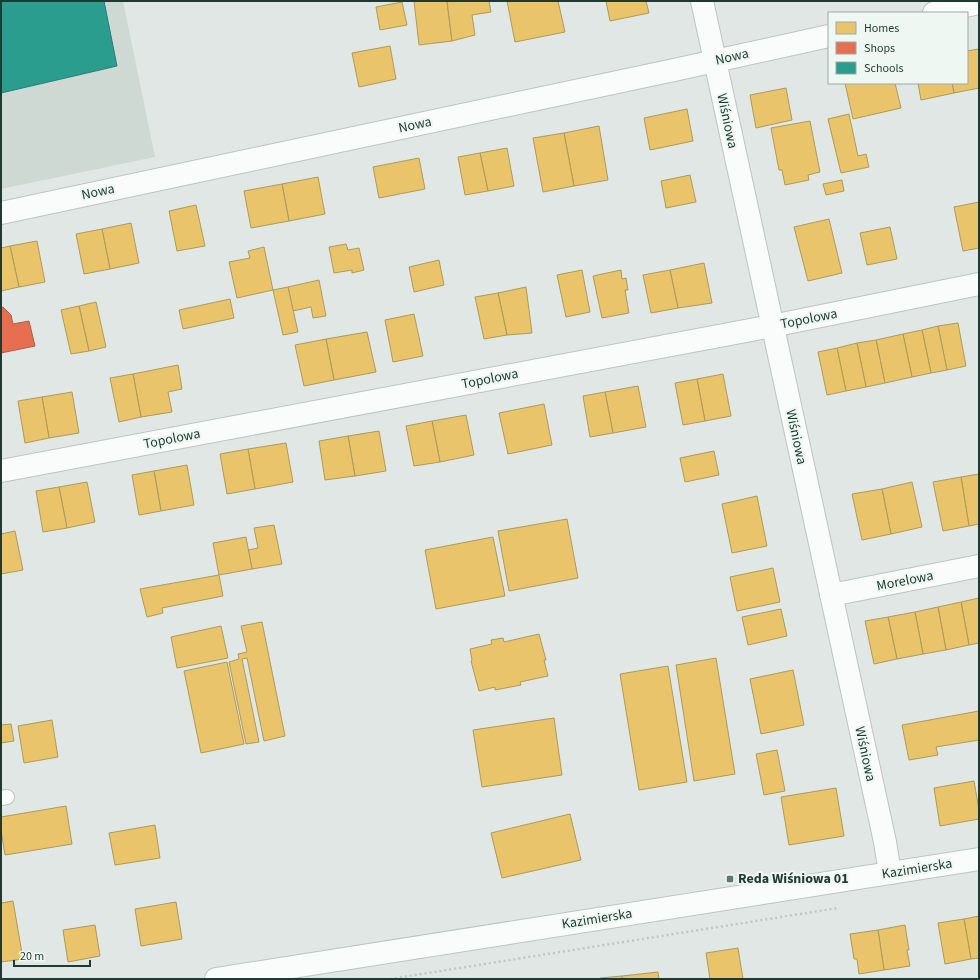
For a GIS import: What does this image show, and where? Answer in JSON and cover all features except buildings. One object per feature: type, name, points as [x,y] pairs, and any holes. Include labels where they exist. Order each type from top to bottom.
[{"type":"street","name":"Wiśniowa","points":[[702,1],[830,595],[885,842],[890,873]]},
{"type":"street","points":[[938,12],[979,3]]},
{"type":"street","name":"Nowa","points":[[1,212],[828,36]]},
{"type":"street","name":"Topolowa","points":[[1,471],[772,326],[979,284]]},
{"type":"street","name":"Morelowa","points":[[830,595],[979,566]]},
{"type":"street","name":"Kazimierska","points":[[216,979],[979,859]]},
{"type":"path","points":[[390,979],[840,908]]},
{"type":"shaded area","points":[[1,1],[123,1],[155,157],[1,189]]},
{"type":"place","name":"Reda Wiśniowa 01","points":[[730,879]]}]
